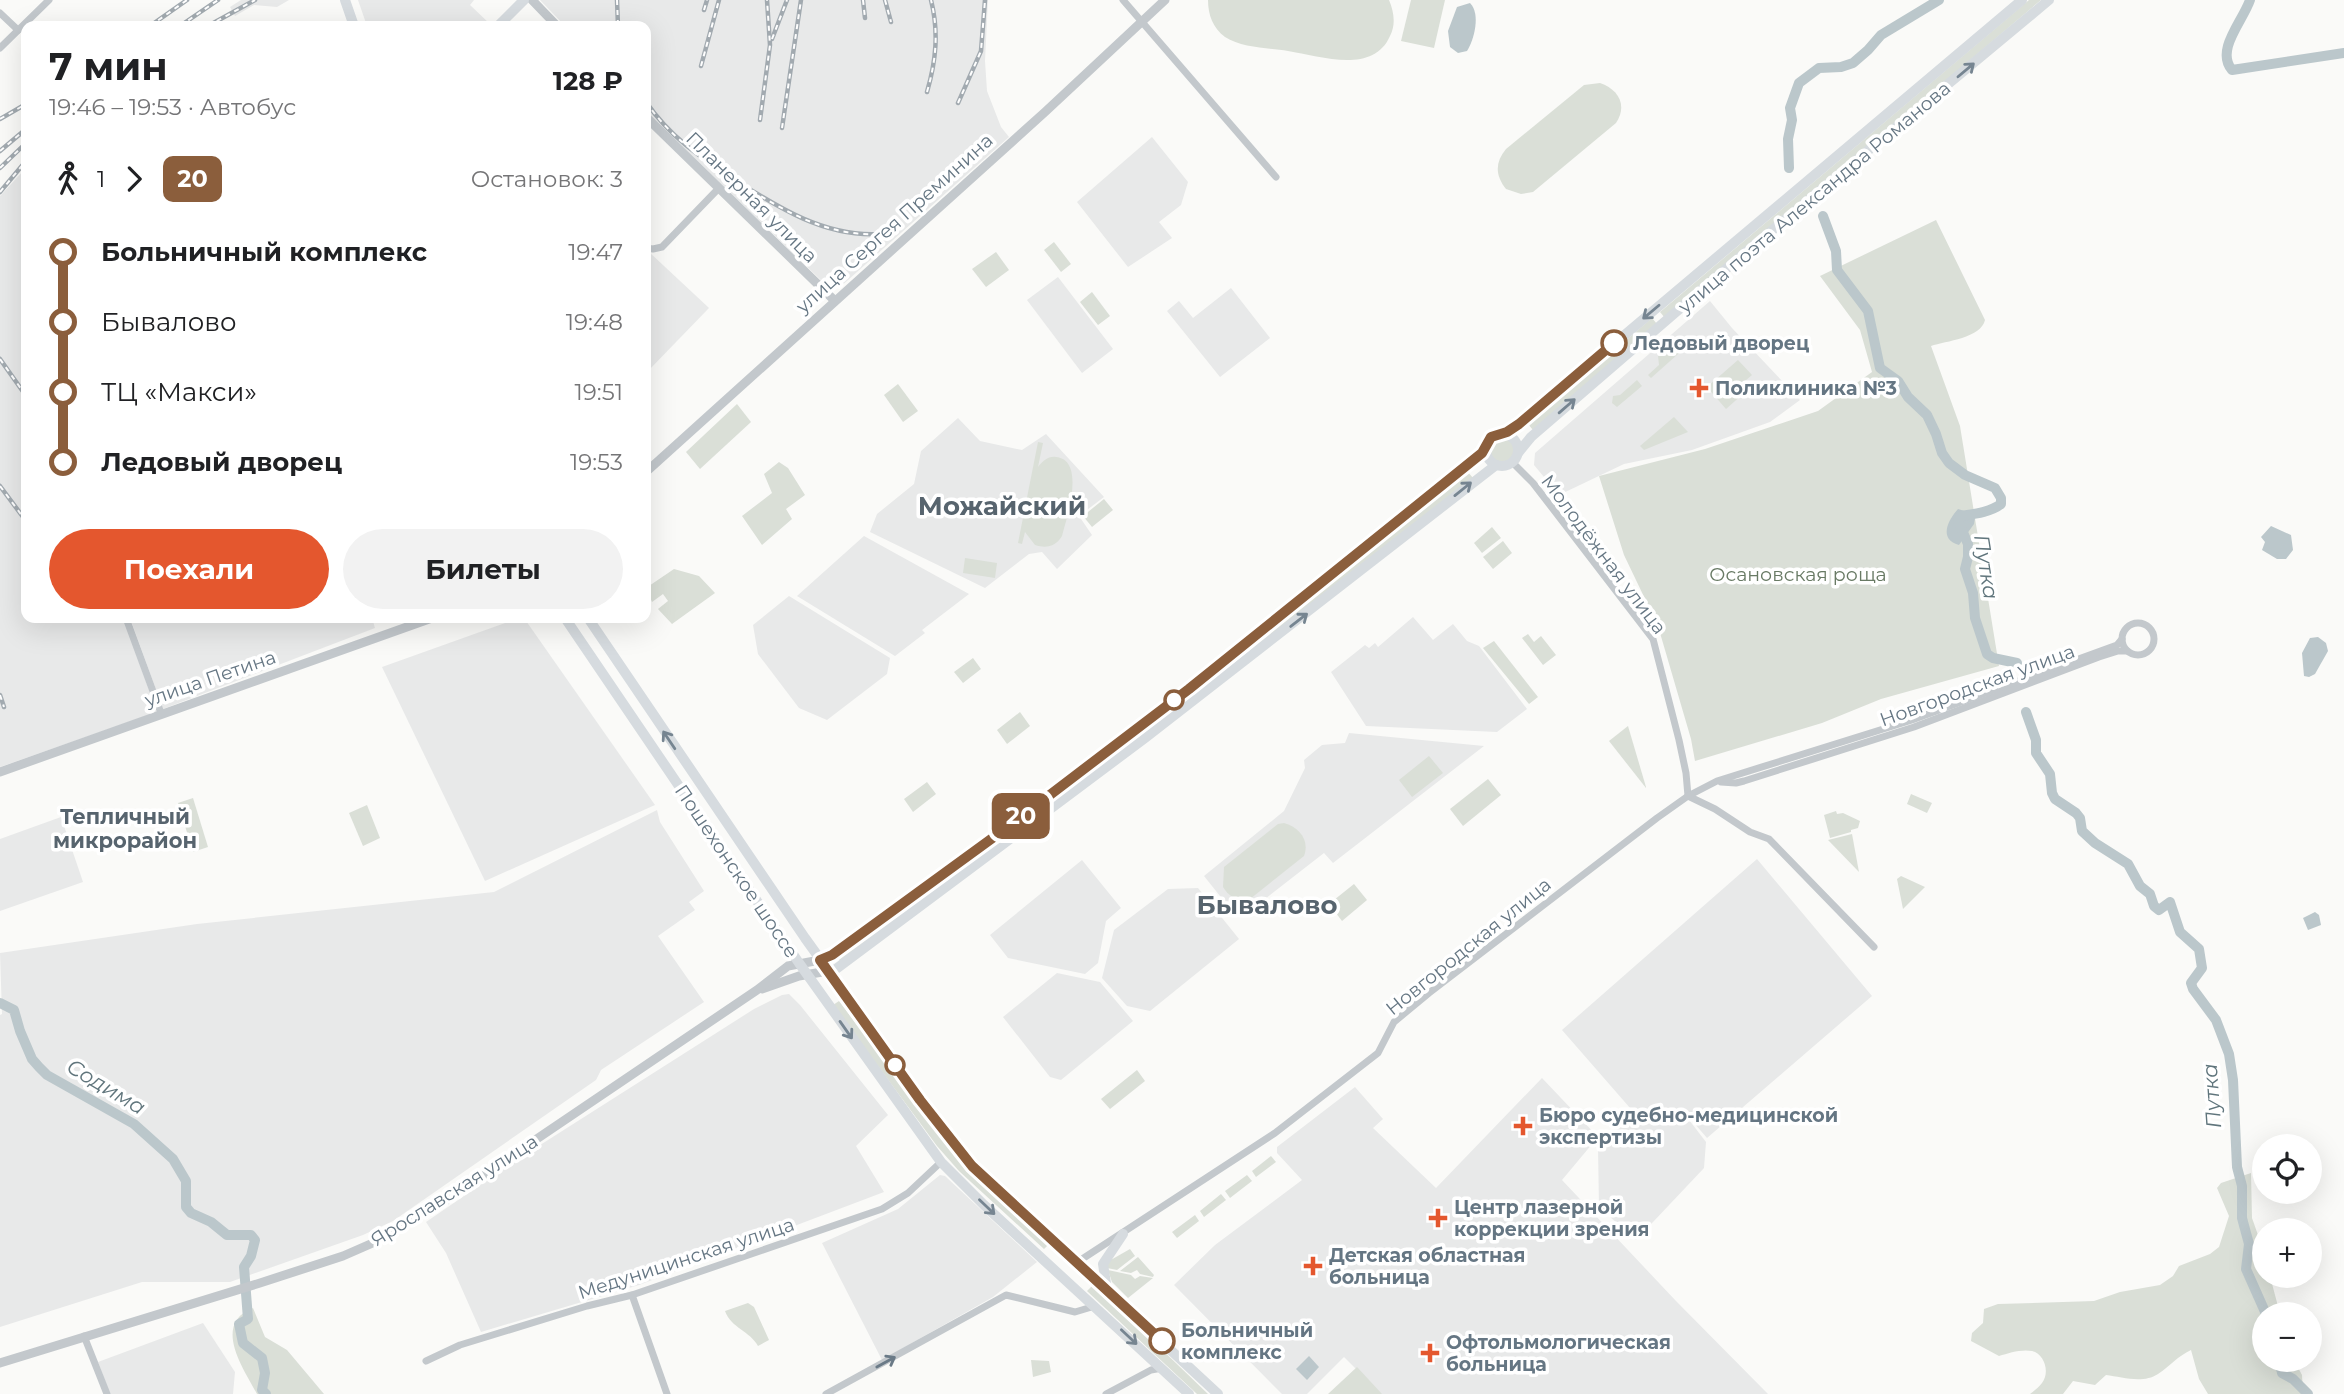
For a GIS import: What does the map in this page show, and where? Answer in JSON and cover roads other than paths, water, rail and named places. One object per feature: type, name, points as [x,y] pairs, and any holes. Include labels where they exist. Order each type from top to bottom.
[{"type":"main road","points":[[345,0],[352,21]]},
{"type":"main road","points":[[503,21],[524,0]]},
{"type":"main road","name":"улица поэта Александра Романова","points":[[1504,433],[1519,424],[2022,0]]},
{"type":"main road","name":"улица поэта Александра Романова","points":[[1518,453],[1531,437],[1734,262],[2049,0]]},
{"type":"main road","points":[[1504,433],[1516,442],[1518,453],[1509,465],[1496,465],[1486,456],[1486,446],[1494,435],[1504,433]]},
{"type":"main road","name":"Ярославская улица","points":[[820,960],[832,955],[960,862],[1204,678],[1482,453],[1486,446]]},
{"type":"main road","name":"Ярославская улица","points":[[828,971],[836,969],[966,873],[1271,641],[1496,465]]},
{"type":"main road","name":"Пошехонское шоссе","points":[[568,623],[799,963],[941,1161],[1189,1394]]},
{"type":"main road","name":"Пошехонское шоссе","points":[[591,623],[820,960],[955,1147],[972,1166],[1218,1394]]},
{"type":"main road","points":[[610,683],[624,673]]},
{"type":"main road","points":[[960,862],[955,868],[956,872],[960,875],[966,873]]},
{"type":"main road","points":[[782,937],[792,938],[796,934],[797,926]]},
{"type":"main road","points":[[827,1003],[832,992],[844,993]]},
{"type":"main road","points":[[1107,1290],[1103,1264],[1123,1234]]},
{"type":"main road","points":[[1037,1254],[1046,1256],[1053,1252],[1050,1238]]},
{"type":"main road","points":[[1061,1276],[1076,1263]]},
{"type":"main road","points":[[1086,1298],[1085,1286],[1089,1282],[1098,1282]]},
{"type":"street","points":[[27,21],[49,0]]},
{"type":"street","points":[[532,0],[553,21]]},
{"type":"street","points":[[1123,0],[1276,177]]},
{"type":"street","name":"улица Сергея Преминина","points":[[651,467],[1142,22],[1161,1]]},
{"type":"street","points":[[0,13],[18,30]]},
{"type":"street","points":[[0,48],[21,27]]},
{"type":"street","name":"Планерная улица","points":[[651,122],[834,300]]},
{"type":"street","points":[[651,249],[662,247],[718,189]]},
{"type":"street","name":"Молодёжная улица","points":[[1516,466],[1533,483],[1653,639],[1679,740],[1688,796]]},
{"type":"street","points":[[128,623],[161,713]]},
{"type":"street","name":"улица Петина","points":[[0,772],[418,623]]},
{"type":"street","points":[[2134,623],[2145,624],[2153,631],[2155,642],[2150,651],[2138,656],[2127,651],[2122,639],[2126,629],[2134,623]]},
{"type":"street","name":"Новгородская улица","points":[[1076,1263],[1275,1133],[1378,1053],[1394,1022],[1429,993],[1688,796],[1717,781],[1912,720],[2117,645],[2122,639]]},
{"type":"street","name":"Новгородская улица","points":[[1717,781],[1736,783],[1746,780],[1913,727],[2108,654],[2127,651]]},
{"type":"street","points":[[1688,796],[1715,809],[1750,832],[1769,839],[1874,947]]},
{"type":"street","name":"Ярославская улица","points":[[0,1363],[343,1256],[399,1230],[757,990],[788,966],[820,960]]},
{"type":"street","name":"Ярославская улица","points":[[757,990],[807,974],[828,971]]},
{"type":"street","name":"Медуницинская улица","points":[[426,1361],[460,1345],[632,1295],[881,1209],[908,1193],[941,1161]]},
{"type":"street","points":[[632,1295],[667,1394]]},
{"type":"street","points":[[826,1394],[1006,1295],[1075,1312],[1096,1306]]},
{"type":"street","points":[[84,1336],[107,1394]]},
{"type":"street","points":[[1106,1394],[1151,1370],[1162,1368]]},
{"type":"waterway","name":"Путка","points":[[1789,168],[1788,139],[1792,120],[1790,108],[1799,83],[1819,68],[1841,67],[1853,63],[1881,35],[1939,0]]},
{"type":"waterway","points":[[2250,0],[2228,45],[2228,62],[2232,70],[2344,53]]},
{"type":"waterway","name":"Путка","points":[[1823,216],[1836,251],[1837,270],[1868,311],[1880,368],[1898,381],[1908,397],[1927,415],[1942,453],[1949,463],[1965,475],[1995,488],[2001,498],[2001,504],[1997,507],[1961,516],[1958,521],[1968,544],[1965,569],[1973,593],[1975,618],[1987,654],[1993,658],[2017,663]]},
{"type":"waterway","name":"Путка","points":[[2026,712],[2036,740],[2036,753],[2050,774],[2055,799],[2076,813],[2080,818],[2082,831],[2095,843],[2128,864],[2140,886],[2150,894],[2154,906],[2159,910],[2170,902],[2180,932],[2199,949],[2202,968],[2191,983],[2216,1020],[2229,1054],[2233,1080],[2237,1167],[2242,1186],[2242,1218],[2249,1244],[2246,1269],[2261,1302]]},
{"type":"waterway","name":"Содима","points":[[0,1003],[14,1010],[32,1059],[47,1075],[134,1124],[173,1159],[186,1181],[186,1207],[191,1213],[211,1222],[227,1235],[251,1235],[255,1240],[251,1256],[244,1267],[248,1319],[239,1324],[243,1343],[262,1358],[265,1373],[262,1390],[266,1394]]},
{"type":"waterway","name":"Путка","points":[[2282,1372],[2308,1394]]},
{"type":"railway","points":[[157,21],[187,0]]},
{"type":"railway","points":[[187,21],[218,0]]},
{"type":"railway","points":[[217,21],[255,0]]},
{"type":"railway","points":[[617,0],[618,21]]},
{"type":"railway","points":[[704,10],[707,0]]},
{"type":"railway","points":[[701,66],[719,0]]},
{"type":"railway","points":[[760,120],[770,45],[767,0]]},
{"type":"railway","points":[[772,39],[787,0]]},
{"type":"railway","points":[[782,128],[801,0]]},
{"type":"railway","points":[[863,0],[865,18]]},
{"type":"railway","points":[[885,0],[891,22]]},
{"type":"railway","points":[[927,92],[935,46],[931,0]]},
{"type":"railway","points":[[958,103],[981,51],[985,0]]},
{"type":"railway","points":[[0,119],[21,107]]},
{"type":"railway","points":[[651,108],[686,146],[768,201],[821,226],[859,234],[879,234]]},
{"type":"railway","points":[[0,151],[21,133]]},
{"type":"railway","points":[[0,168],[21,148]]},
{"type":"railway","points":[[0,192],[21,167]]},
{"type":"railway","points":[[0,359],[21,389]]},
{"type":"railway","points":[[0,486],[21,514]]},
{"type":"railway","points":[[0,695],[4,707]]},
{"type":"place","name":"Ледовый дворец","points":[[1614,343]]},
{"type":"place","name":"Поликлиника №3","points":[[1699,388]]},
{"type":"place","name":"Бюро судебно-медицинской экспертизы","points":[[1523,1126]]},
{"type":"place","name":"Центр лазерной коррекции зрения","points":[[1438,1218]]},
{"type":"place","name":"Детская областная больница","points":[[1313,1266]]},
{"type":"place","name":"Больничный комплекс","points":[[1162,1341]]},
{"type":"place","name":"Офтольмологическая больница","points":[[1430,1353]]},
{"type":"district","name":"Можайский","points":[[1002,506]]},
{"type":"district","name":"Тепличный микрорайон","points":[[125,829]]},
{"type":"district","name":"Бывалово","points":[[1267,905]]},
{"type":"park label","name":"Осановская роща","points":[[1798,574]]}]
